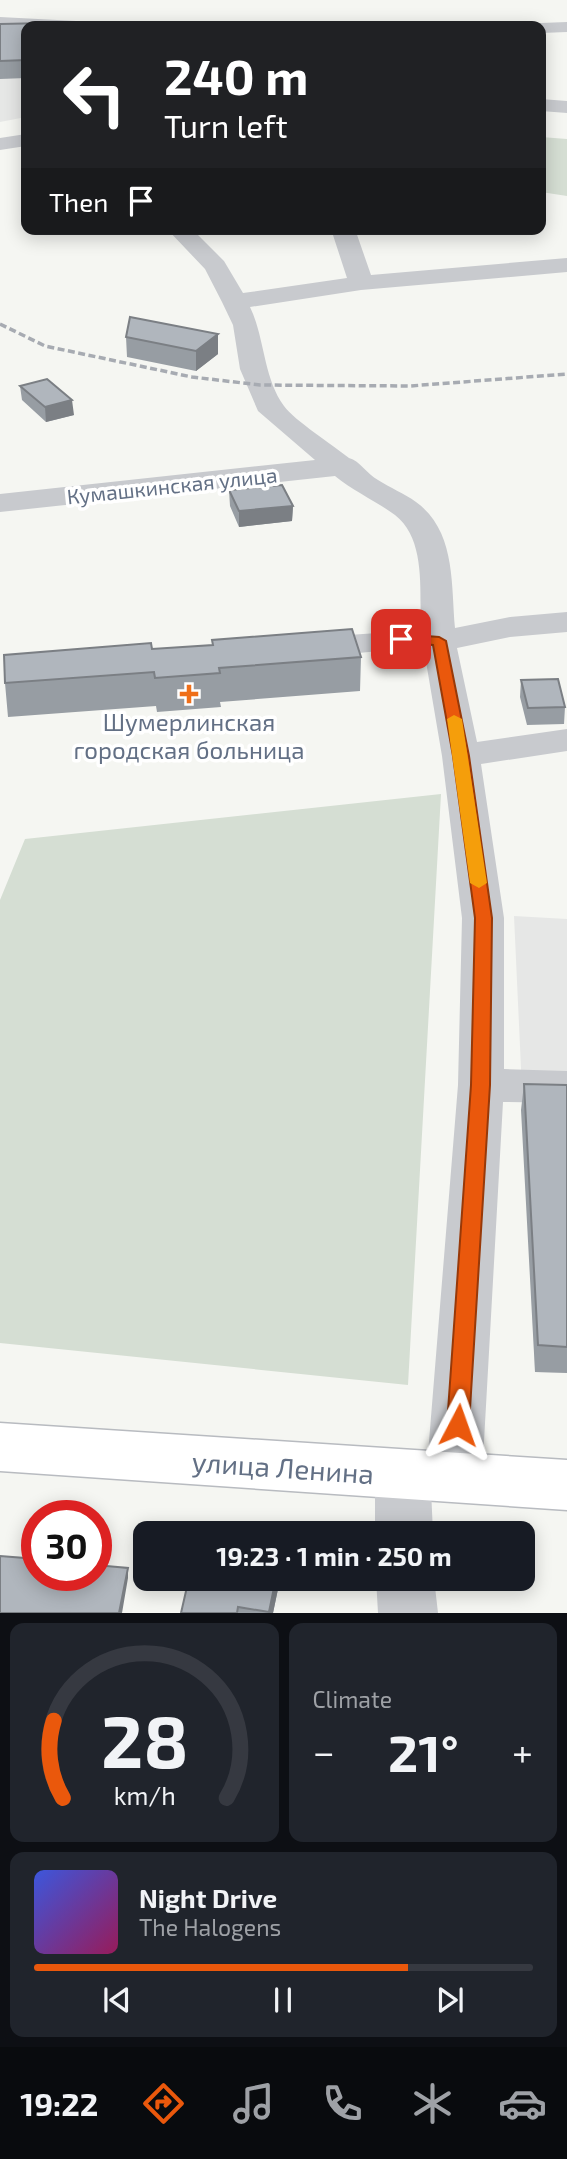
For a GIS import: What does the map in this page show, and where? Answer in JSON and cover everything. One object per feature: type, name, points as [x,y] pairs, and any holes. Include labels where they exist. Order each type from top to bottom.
[{"type":"main road","name":"улица Ленина","points":[[0,1447],[567,1485]]},
{"type":"street","points":[[0,22],[21,23]]},
{"type":"street","points":[[546,28],[567,27]]},
{"type":"street","points":[[546,105],[567,107]]},
{"type":"street","points":[[0,144],[21,141]]},
{"type":"street","points":[[184,235],[215,266],[235,302],[246,325],[254,369],[272,411],[293,430],[345,466],[364,485],[406,509],[423,527],[433,551],[439,641],[461,756],[483,918],[481,1085],[429,1476],[409,1521]]},
{"type":"street","points":[[345,235],[361,283]]},
{"type":"street","points":[[235,302],[361,283],[567,265]]},
{"type":"street","name":"Кумашкинская улица","points":[[0,503],[345,466]]},
{"type":"street","points":[[276,650],[401,639],[439,641],[510,627],[567,622]]},
{"type":"street","points":[[461,756],[567,740]]},
{"type":"street","points":[[481,1085],[567,1087]]},
{"type":"street","points":[[406,1591],[408,1613]]},
{"type":"shaded area","points":[[21,33],[21,118],[0,122],[0,34]]},
{"type":"shaded area","points":[[546,137],[567,139],[567,196],[546,193]]},
{"type":"shaded area","points":[[441,794],[408,1385],[0,1343],[0,900],[25,839]]},
{"type":"shaded area","points":[[514,916],[567,919],[567,1373],[535,1372]]},
{"type":"building","points":[[0,24],[21,24],[21,60],[0,61]]},
{"type":"building","points":[[130,317],[218,334],[196,351],[126,337]]},
{"type":"building","points":[[47,379],[72,400],[45,407],[20,386]]},
{"type":"building","points":[[282,485],[293,506],[239,511],[229,490]]},
{"type":"building","points":[[352,629],[361,657],[219,668],[220,673],[155,678],[154,672],[5,683],[4,655],[151,643],[152,649],[213,645],[212,640]]},
{"type":"building","points":[[558,679],[565,707],[528,708],[521,680]]},
{"type":"building","points":[[524,1084],[567,1085],[567,1347],[538,1345]]},
{"type":"building","points":[[0,1556],[21,1558],[21,1591],[112,1591],[112,1566],[128,1568],[119,1613],[0,1613]]},
{"type":"building","points":[[186,1591],[273,1591],[269,1612],[238,1607],[237,1613],[181,1613]]},
{"type":"railway","points":[[0,324],[45,346],[192,377],[260,385],[410,386],[567,374]]},
{"type":"slow traffic","points":[[454,719],[479,883]]},
{"type":"place","name":"Шумерлинская городская больница","points":[[189,694]]},
{"type":"route","points":[[401,639],[439,641],[461,756],[483,918],[481,1085],[458,1425]]}]
